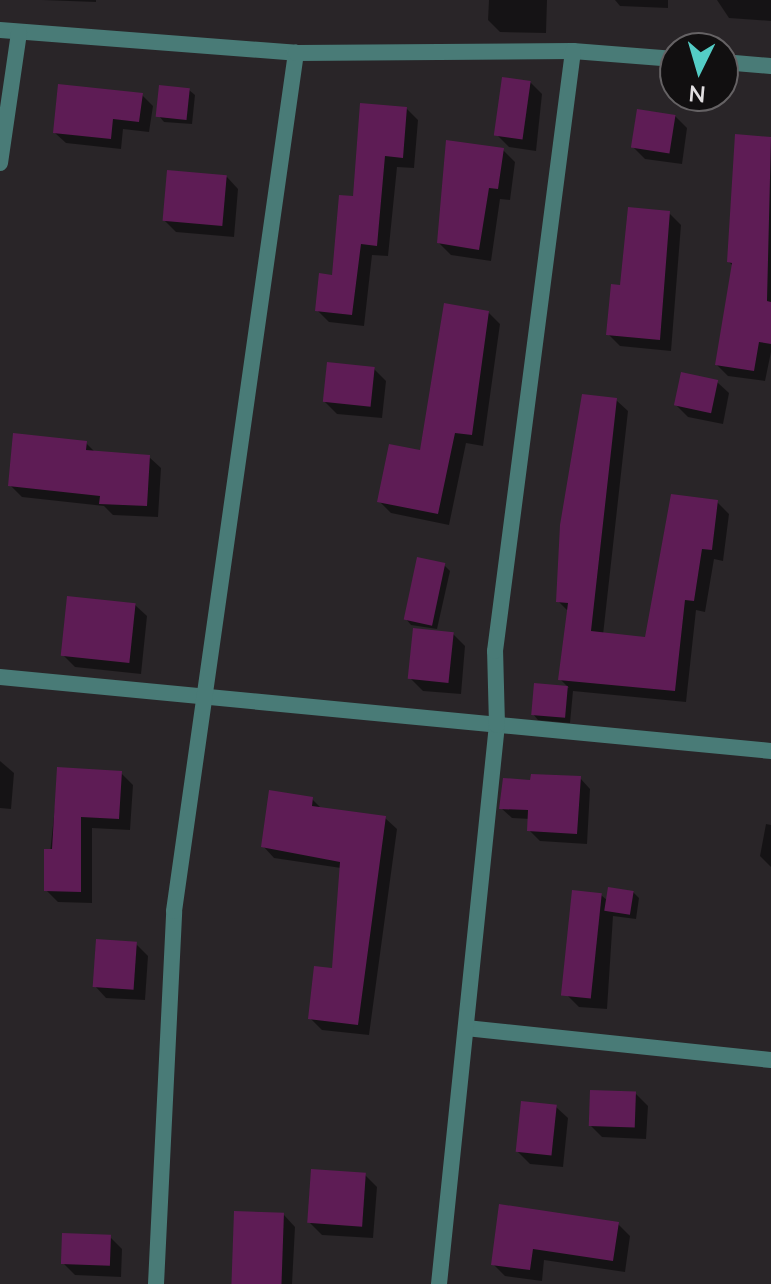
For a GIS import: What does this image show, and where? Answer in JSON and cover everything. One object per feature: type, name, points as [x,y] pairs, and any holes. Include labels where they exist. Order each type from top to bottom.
[{"type":"street","points":[[0,30],[296,53],[573,51],[659,58]]},
{"type":"street","points":[[0,163],[19,32]]},
{"type":"street","points":[[439,1284],[497,725],[495,651],[573,51]]},
{"type":"street","points":[[156,1284],[174,911],[296,53]]},
{"type":"street","points":[[739,63],[771,66]]},
{"type":"street","points":[[0,677],[771,751]]},
{"type":"street","points":[[466,1028],[771,1060]]},
{"type":"building","points":[[502,77],[531,81],[523,139],[494,135]]},
{"type":"building","points":[[58,84],[143,93],[139,122],[113,119],[111,139],[53,133]]},
{"type":"building","points":[[159,85],[190,88],[186,120],[156,117]]},
{"type":"building","points":[[360,103],[407,107],[403,158],[385,156],[377,246],[361,244],[352,315],[315,311],[319,273],[332,275],[339,195],[353,196]]},
{"type":"building","points":[[637,109],[676,115],[669,154],[631,148]]},
{"type":"building","points":[[735,134],[771,137],[767,301],[771,302],[771,344],[759,342],[754,371],[715,365],[732,263],[727,262]]},
{"type":"building","points":[[446,140],[504,148],[498,189],[489,188],[479,250],[437,243]]},
{"type":"building","points":[[167,170],[227,175],[222,226],[163,221]]},
{"type":"building","points":[[628,207],[670,211],[660,340],[606,335],[611,284],[620,285]]},
{"type":"building","points":[[444,303],[489,311],[472,435],[455,433],[438,514],[377,502],[389,444],[420,450]]},
{"type":"building","points":[[327,362],[375,367],[371,407],[323,402]]},
{"type":"building","points":[[681,372],[718,380],[711,413],[674,405]]},
{"type":"building","points":[[582,394],[617,398],[591,631],[645,637],[671,494],[718,500],[712,550],[702,549],[694,601],[685,600],[675,691],[558,680],[568,603],[556,602],[560,525]]},
{"type":"building","points":[[13,433],[87,441],[86,450],[150,455],[147,506],[99,504],[100,496],[8,486]]},
{"type":"building","points":[[417,557],[445,563],[432,626],[404,620]]},
{"type":"building","points":[[67,596],[136,603],[129,663],[61,656]]},
{"type":"building","points":[[413,628],[454,632],[448,683],[408,679]]},
{"type":"building","points":[[534,683],[568,686],[565,718],[531,715]]},
{"type":"building","points":[[57,767],[122,771],[119,819],[81,817],[81,892],[44,891],[44,849],[52,849]]},
{"type":"building","points":[[531,774],[581,776],[577,834],[527,831],[528,810],[499,809],[503,778],[530,780]]},
{"type":"building","points":[[269,790],[313,797],[312,806],[386,816],[358,1025],[308,1019],[314,966],[332,968],[340,862],[261,847]]},
{"type":"building","points":[[608,887],[634,891],[630,915],[604,911]]},
{"type":"building","points":[[572,890],[602,893],[591,999],[561,995]]},
{"type":"building","points":[[96,939],[137,942],[134,990],[93,987]]},
{"type":"building","points":[[590,1090],[636,1092],[635,1128],[589,1126]]},
{"type":"building","points":[[521,1101],[557,1105],[551,1155],[516,1152]]},
{"type":"building","points":[[311,1169],[366,1173],[362,1227],[307,1223]]},
{"type":"building","points":[[499,1204],[619,1222],[613,1261],[533,1249],[530,1270],[491,1265]]},
{"type":"building","points":[[234,1211],[284,1213],[281,1284],[231,1284]]},
{"type":"building","points":[[62,1233],[111,1235],[110,1266],[61,1264]]}]
